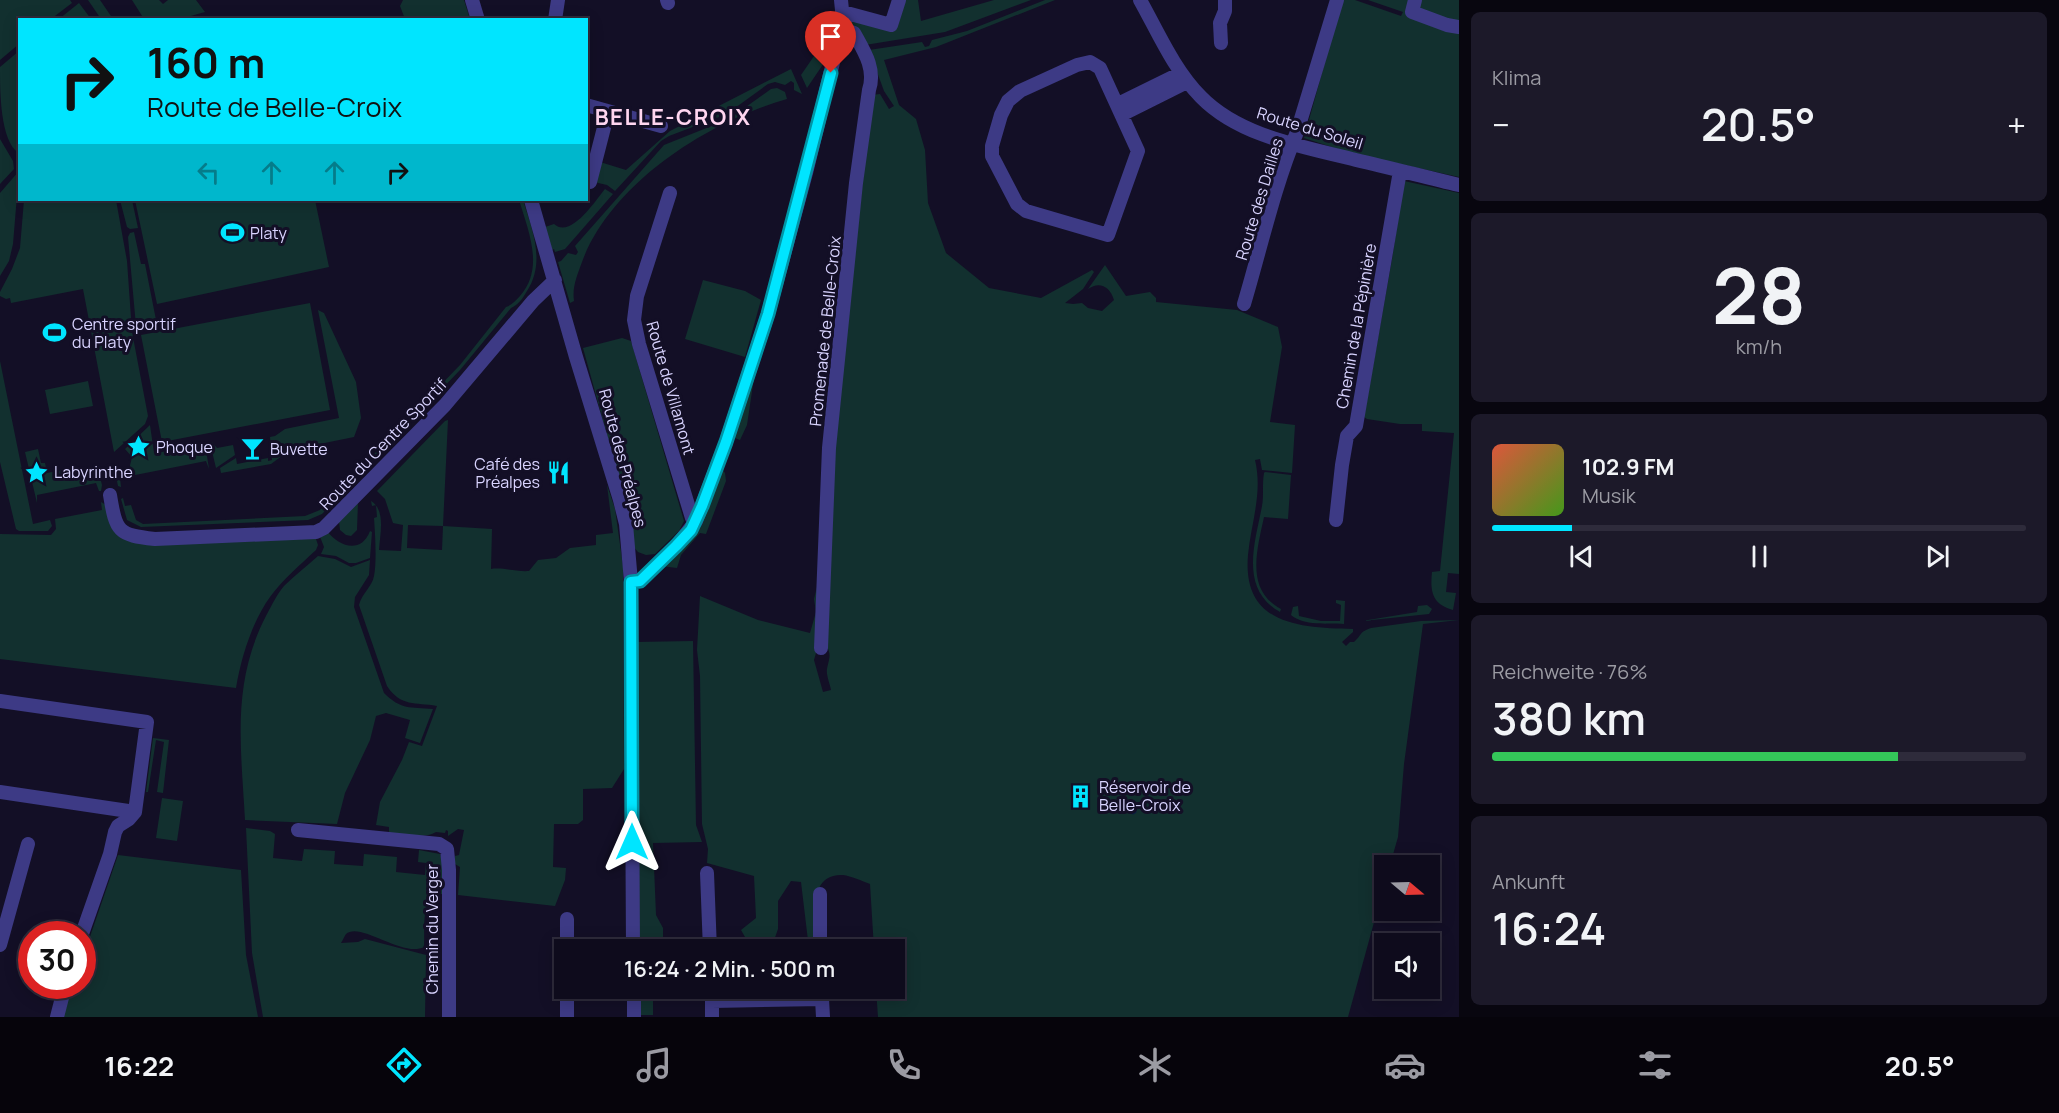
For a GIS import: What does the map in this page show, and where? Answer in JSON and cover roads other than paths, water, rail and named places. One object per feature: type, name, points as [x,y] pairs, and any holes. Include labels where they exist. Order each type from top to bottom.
[{"type":"street","points":[[472,0],[477,18]]},
{"type":"street","points":[[555,18],[558,0]]},
{"type":"street","points":[[631,582],[640,581],[676,546],[696,521],[726,442],[768,314],[806,173],[836,50],[844,30],[842,6],[891,25],[899,0]]},
{"type":"street","name":"Route du Soleil","points":[[1140,0],[1184,77],[1210,105],[1230,119],[1293,143],[1459,185]]},
{"type":"street","points":[[1221,43],[1220,23],[1225,11],[1225,0]]},
{"type":"street","name":"Route des Dailles","points":[[1244,304],[1266,225],[1337,0]]},
{"type":"street","points":[[1415,0],[1412,12],[1459,27]]},
{"type":"street","name":"Promenade de Belle-Croix","points":[[821,648],[829,448],[856,183],[872,80],[872,70],[854,33],[844,30]]},
{"type":"street","points":[[1090,62],[1100,68],[1120,109],[1138,151],[1108,235],[1026,211],[1017,204],[992,156],[992,147],[1001,115],[1008,101],[1020,91],[1077,65],[1090,62]]},
{"type":"street","points":[[1120,109],[1184,77]]},
{"type":"street","points":[[588,106],[661,126]]},
{"type":"street","points":[[590,182],[608,112]]},
{"type":"street","name":"Chemin de la Pépinière","points":[[1336,520],[1341,465],[1347,436],[1356,426],[1400,171]]},
{"type":"street","name":"Route de Villamont","points":[[669,193],[638,296],[634,320],[639,344],[692,518],[696,521]]},
{"type":"street","name":"Route des Préalpes","points":[[531,201],[626,524],[631,582],[633,939]]},
{"type":"street","name":"Route du Centre Sportif","points":[[110,495],[116,524],[122,532],[132,537],[155,539],[316,532],[324,528],[445,405],[532,301],[555,280]]},
{"type":"street","points":[[630,561],[655,565]]},
{"type":"street","points":[[0,701],[147,722],[135,812],[129,819],[118,825],[88,921]]},
{"type":"street","points":[[0,792],[135,812]]},
{"type":"street","name":"Chemin du Verger","points":[[298,830],[439,844],[447,849],[449,858],[449,1017]]},
{"type":"street","points":[[0,945],[28,844]]},
{"type":"street","points":[[707,873],[710,939]]},
{"type":"street","points":[[820,894],[820,939]]},
{"type":"street","points":[[567,919],[567,939]]},
{"type":"street","points":[[57,1017],[62,999]]},
{"type":"street","points":[[567,999],[567,1017]]},
{"type":"street","points":[[634,999],[634,1017]]},
{"type":"street","points":[[712,999],[712,1017]]},
{"type":"street","points":[[822,999],[823,1017]]},
{"type":"waterway","points":[[1129,805],[1135,806],[1135,812],[1133,813],[1129,811],[1130,806],[1133,806],[1135,809],[1133,812],[1131,811],[1130,808],[1134,808],[1132,811],[1132,809]]},
{"type":"place","name":"Platy","points":[[232,233]]},
{"type":"place","name":"Centre sportif du Platy","points":[[54,333]]},
{"type":"place","name":"Phoque","points":[[138,447]]},
{"type":"place","name":"Buvette","points":[[252,449]]},
{"type":"place","name":"Labyrinthe","points":[[36,472]]},
{"type":"place","name":"Café des Préalpes","points":[[558,473]]},
{"type":"place","name":"Réservoir de Belle-Croix","points":[[1081,796]]},
{"type":"district","name":"BELLE-CROIX","points":[[673,117]]}]
